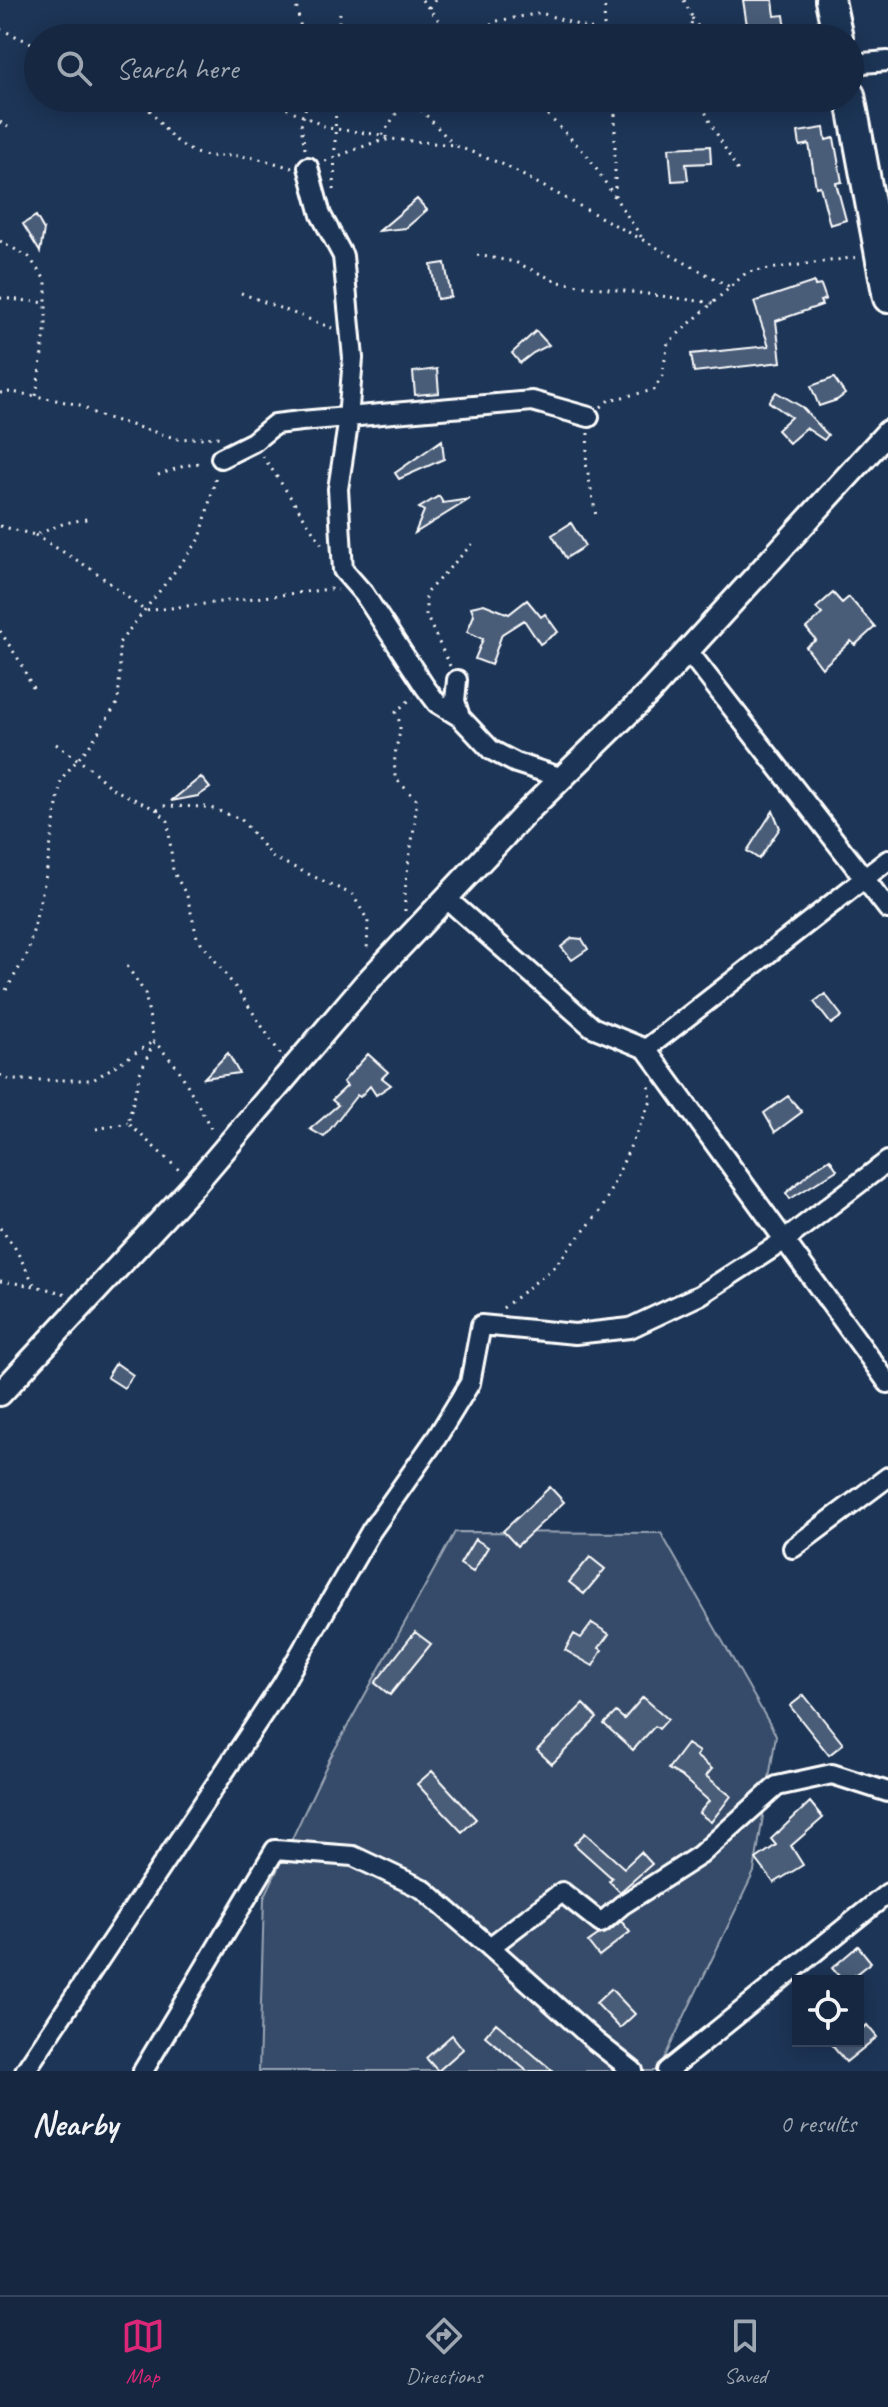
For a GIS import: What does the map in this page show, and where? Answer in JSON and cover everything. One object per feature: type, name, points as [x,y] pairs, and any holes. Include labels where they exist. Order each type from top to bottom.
[{"type":"main road","points":[[830,0],[835,24]]},
{"type":"main road","points":[[853,112],[888,298]]},
{"type":"street","points":[[864,63],[888,61]]},
{"type":"street","points":[[309,171],[321,215],[343,256],[353,358],[338,489],[343,570],[364,594],[437,703],[460,717],[491,750],[516,763],[563,778]]},
{"type":"street","points":[[221,458],[253,442],[275,424],[346,416],[532,401],[589,417]]},
{"type":"street","points":[[0,1394],[194,1185],[365,984],[525,814],[648,694],[888,432]]},
{"type":"street","points":[[688,651],[888,909]]},
{"type":"street","points":[[457,680],[455,701],[460,717]]},
{"type":"street","points":[[646,1049],[888,860]]},
{"type":"street","points":[[447,899],[592,1027],[646,1049],[888,1383]]},
{"type":"street","points":[[25,2071],[282,1685],[371,1531],[437,1437],[470,1383],[481,1325],[575,1334],[630,1328],[700,1295],[785,1240],[888,1161]]},
{"type":"street","points":[[793,1548],[888,1477]]},
{"type":"street","points":[[490,1947],[562,1892],[601,1923],[622,1905],[700,1855],[777,1786],[832,1774],[888,1792]]},
{"type":"street","points":[[143,2071],[275,1850],[353,1856],[423,1889],[633,2071]]},
{"type":"street","points":[[667,2071],[888,1893]]},
{"type":"path","points":[[295,0],[300,24]]},
{"type":"path","points":[[422,0],[442,24]]},
{"type":"path","points":[[429,8],[435,0]]},
{"type":"path","points":[[604,24],[605,0]]},
{"type":"path","points":[[684,0],[697,24]]},
{"type":"path","points":[[339,24],[340,13]]},
{"type":"path","points":[[492,24],[541,13],[574,24]]},
{"type":"path","points":[[691,24],[692,17]]},
{"type":"path","points":[[0,29],[24,40]]},
{"type":"path","points":[[151,112],[181,145],[206,158],[226,155],[249,157],[309,171],[336,157],[391,139]]},
{"type":"path","points":[[292,112],[334,129],[454,145],[502,164],[730,287]]},
{"type":"path","points":[[304,112],[301,126],[309,171]]},
{"type":"path","points":[[321,215],[335,186],[335,112]]},
{"type":"path","points":[[378,142],[398,112]]},
{"type":"path","points":[[422,112],[454,145]]},
{"type":"path","points":[[545,112],[587,155],[644,241]]},
{"type":"path","points":[[615,112],[615,196]]},
{"type":"path","points":[[705,112],[739,173]]},
{"type":"path","points":[[0,122],[8,127]]},
{"type":"path","points":[[0,241],[29,257],[46,281],[42,361],[36,396]]},
{"type":"path","points":[[596,516],[586,463],[589,417],[609,400],[654,390],[662,376],[668,343],[747,272],[879,253]]},
{"type":"path","points":[[477,255],[515,262],[558,282],[713,303]]},
{"type":"path","points":[[241,293],[351,335]]},
{"type":"path","points":[[0,298],[46,303]]},
{"type":"path","points":[[0,393],[11,392],[80,405],[97,415],[178,439],[225,436]]},
{"type":"path","points":[[253,442],[289,493],[310,530],[343,570]]},
{"type":"path","points":[[6,990],[28,953],[46,875],[61,779],[90,745],[118,702],[119,643],[200,539],[221,458],[158,475]]},
{"type":"path","points":[[35,535],[65,523],[92,518]]},
{"type":"path","points":[[0,526],[35,535],[93,570],[145,611],[330,589],[364,594]]},
{"type":"path","points":[[457,680],[426,615],[426,593],[475,541]]},
{"type":"path","points":[[0,631],[35,692]]},
{"type":"path","points":[[406,941],[404,888],[416,819],[416,799],[395,778],[395,755],[401,731],[396,712],[425,687]]},
{"type":"path","points":[[56,744],[111,788],[157,810],[168,821],[173,871],[187,896],[197,937],[242,996],[292,1071]]},
{"type":"path","points":[[157,810],[164,806],[208,807],[241,819],[272,857],[353,895],[368,921],[365,984]]},
{"type":"path","points":[[127,966],[145,993],[154,1041],[178,1068],[223,1149]]},
{"type":"path","points":[[1,1074],[9,1080],[93,1080],[154,1041]]},
{"type":"path","points":[[128,1123],[140,1073],[154,1041]]},
{"type":"path","points":[[481,1325],[553,1268],[602,1209],[651,1101],[646,1049]]},
{"type":"path","points":[[96,1129],[128,1123]]},
{"type":"path","points":[[128,1123],[194,1185]]},
{"type":"path","points":[[0,1228],[14,1246],[35,1286]]},
{"type":"path","points":[[0,1281],[90,1299]]},
{"type":"shaded area","points":[[455,1532],[661,1533],[776,1735],[754,1872],[658,2071],[259,2071],[264,1898],[330,1758]]},
{"type":"building","points":[[743,0],[773,0],[775,16],[784,15],[785,24],[747,24]]},
{"type":"building","points":[[824,128],[826,140],[834,138],[842,182],[836,183],[846,220],[830,225],[820,186],[816,187],[809,144],[800,146],[798,132]]},
{"type":"building","points":[[710,146],[711,163],[686,164],[688,180],[672,181],[669,148]]},
{"type":"building","points":[[417,199],[427,210],[406,228],[379,231]]},
{"type":"building","points":[[36,216],[44,230],[40,252],[23,224]]},
{"type":"building","points":[[445,263],[451,297],[437,299],[431,265]]},
{"type":"building","points":[[814,282],[815,286],[821,285],[826,299],[820,301],[822,305],[776,321],[781,362],[694,372],[691,354],[769,346],[754,302]]},
{"type":"building","points":[[536,331],[549,345],[520,363],[512,353]]},
{"type":"building","points":[[437,369],[439,393],[415,395],[413,372]]},
{"type":"building","points":[[834,378],[845,394],[819,406],[811,386]]},
{"type":"building","points":[[776,392],[802,407],[828,435],[824,440],[806,428],[789,443],[777,430],[791,417],[769,402]]},
{"type":"building","points":[[442,440],[444,459],[399,479],[395,473]]},
{"type":"building","points":[[439,496],[443,503],[470,499],[415,533],[424,511],[419,508]]},
{"type":"building","points":[[571,523],[585,546],[566,558],[552,535]]},
{"type":"building","points":[[833,593],[842,603],[849,597],[875,627],[855,645],[851,641],[822,668],[806,647],[816,640],[806,628],[822,614],[816,608]]},
{"type":"building","points":[[527,600],[541,617],[545,614],[558,632],[540,644],[524,620],[502,634],[491,665],[475,659],[483,639],[467,632],[474,615],[471,607],[484,604],[509,614]]},
{"type":"building","points":[[201,777],[210,788],[198,796],[171,801]]},
{"type":"building","points":[[773,811],[780,828],[759,859],[747,851]]},
{"type":"building","points":[[572,938],[582,939],[588,949],[572,960],[561,947]]},
{"type":"building","points":[[825,994],[842,1016],[831,1024],[814,1002]]},
{"type":"building","points":[[228,1053],[239,1073],[204,1078]]},
{"type":"building","points":[[368,1054],[388,1072],[382,1078],[391,1085],[376,1095],[370,1086],[360,1097],[357,1095],[324,1137],[310,1129],[338,1105],[332,1100],[347,1086],[343,1082]]},
{"type":"building","points":[[788,1096],[802,1112],[775,1132],[764,1113]]},
{"type":"building","points":[[830,1159],[837,1170],[790,1199],[786,1193]]},
{"type":"building","points":[[116,1363],[133,1375],[124,1388],[107,1377]]},
{"type":"building","points":[[550,1487],[564,1502],[517,1546],[503,1531]]},
{"type":"building","points":[[475,1539],[488,1547],[473,1572],[460,1564]]},
{"type":"building","points":[[590,1557],[605,1569],[584,1594],[569,1582]]},
{"type":"building","points":[[592,1623],[609,1634],[599,1648],[602,1650],[593,1666],[565,1650],[574,1634],[581,1638]]},
{"type":"building","points":[[415,1632],[431,1644],[390,1695],[375,1683]]},
{"type":"building","points":[[804,1695],[843,1744],[829,1755],[790,1706]]},
{"type":"building","points":[[643,1697],[668,1719],[659,1729],[655,1726],[633,1750],[604,1724],[616,1712],[624,1719]]},
{"type":"building","points":[[583,1704],[597,1718],[552,1764],[537,1750]]},
{"type":"building","points":[[687,1744],[699,1752],[696,1756],[712,1769],[706,1776],[731,1796],[711,1822],[699,1813],[709,1801],[681,1776],[668,1769]]},
{"type":"building","points":[[432,1771],[476,1819],[462,1832],[417,1784]]},
{"type":"building","points":[[810,1802],[823,1818],[791,1846],[803,1865],[774,1883],[756,1859],[776,1845],[771,1839]]},
{"type":"building","points":[[585,1833],[624,1868],[641,1852],[652,1864],[620,1892],[609,1881],[612,1878],[574,1844]]},
{"type":"building","points":[[621,1921],[630,1932],[599,1956],[588,1942]]},
{"type":"building","points":[[858,1946],[871,1962],[855,1975],[838,1975],[832,1968]]},
{"type":"building","points":[[611,1989],[635,2014],[620,2028],[596,2003]]},
{"type":"building","points":[[496,2023],[553,2071],[527,2071],[485,2036]]},
{"type":"building","points":[[867,2025],[877,2037],[846,2062],[833,2047],[864,2047],[864,2027]]},
{"type":"building","points":[[452,2035],[463,2049],[438,2071],[426,2058]]}]
